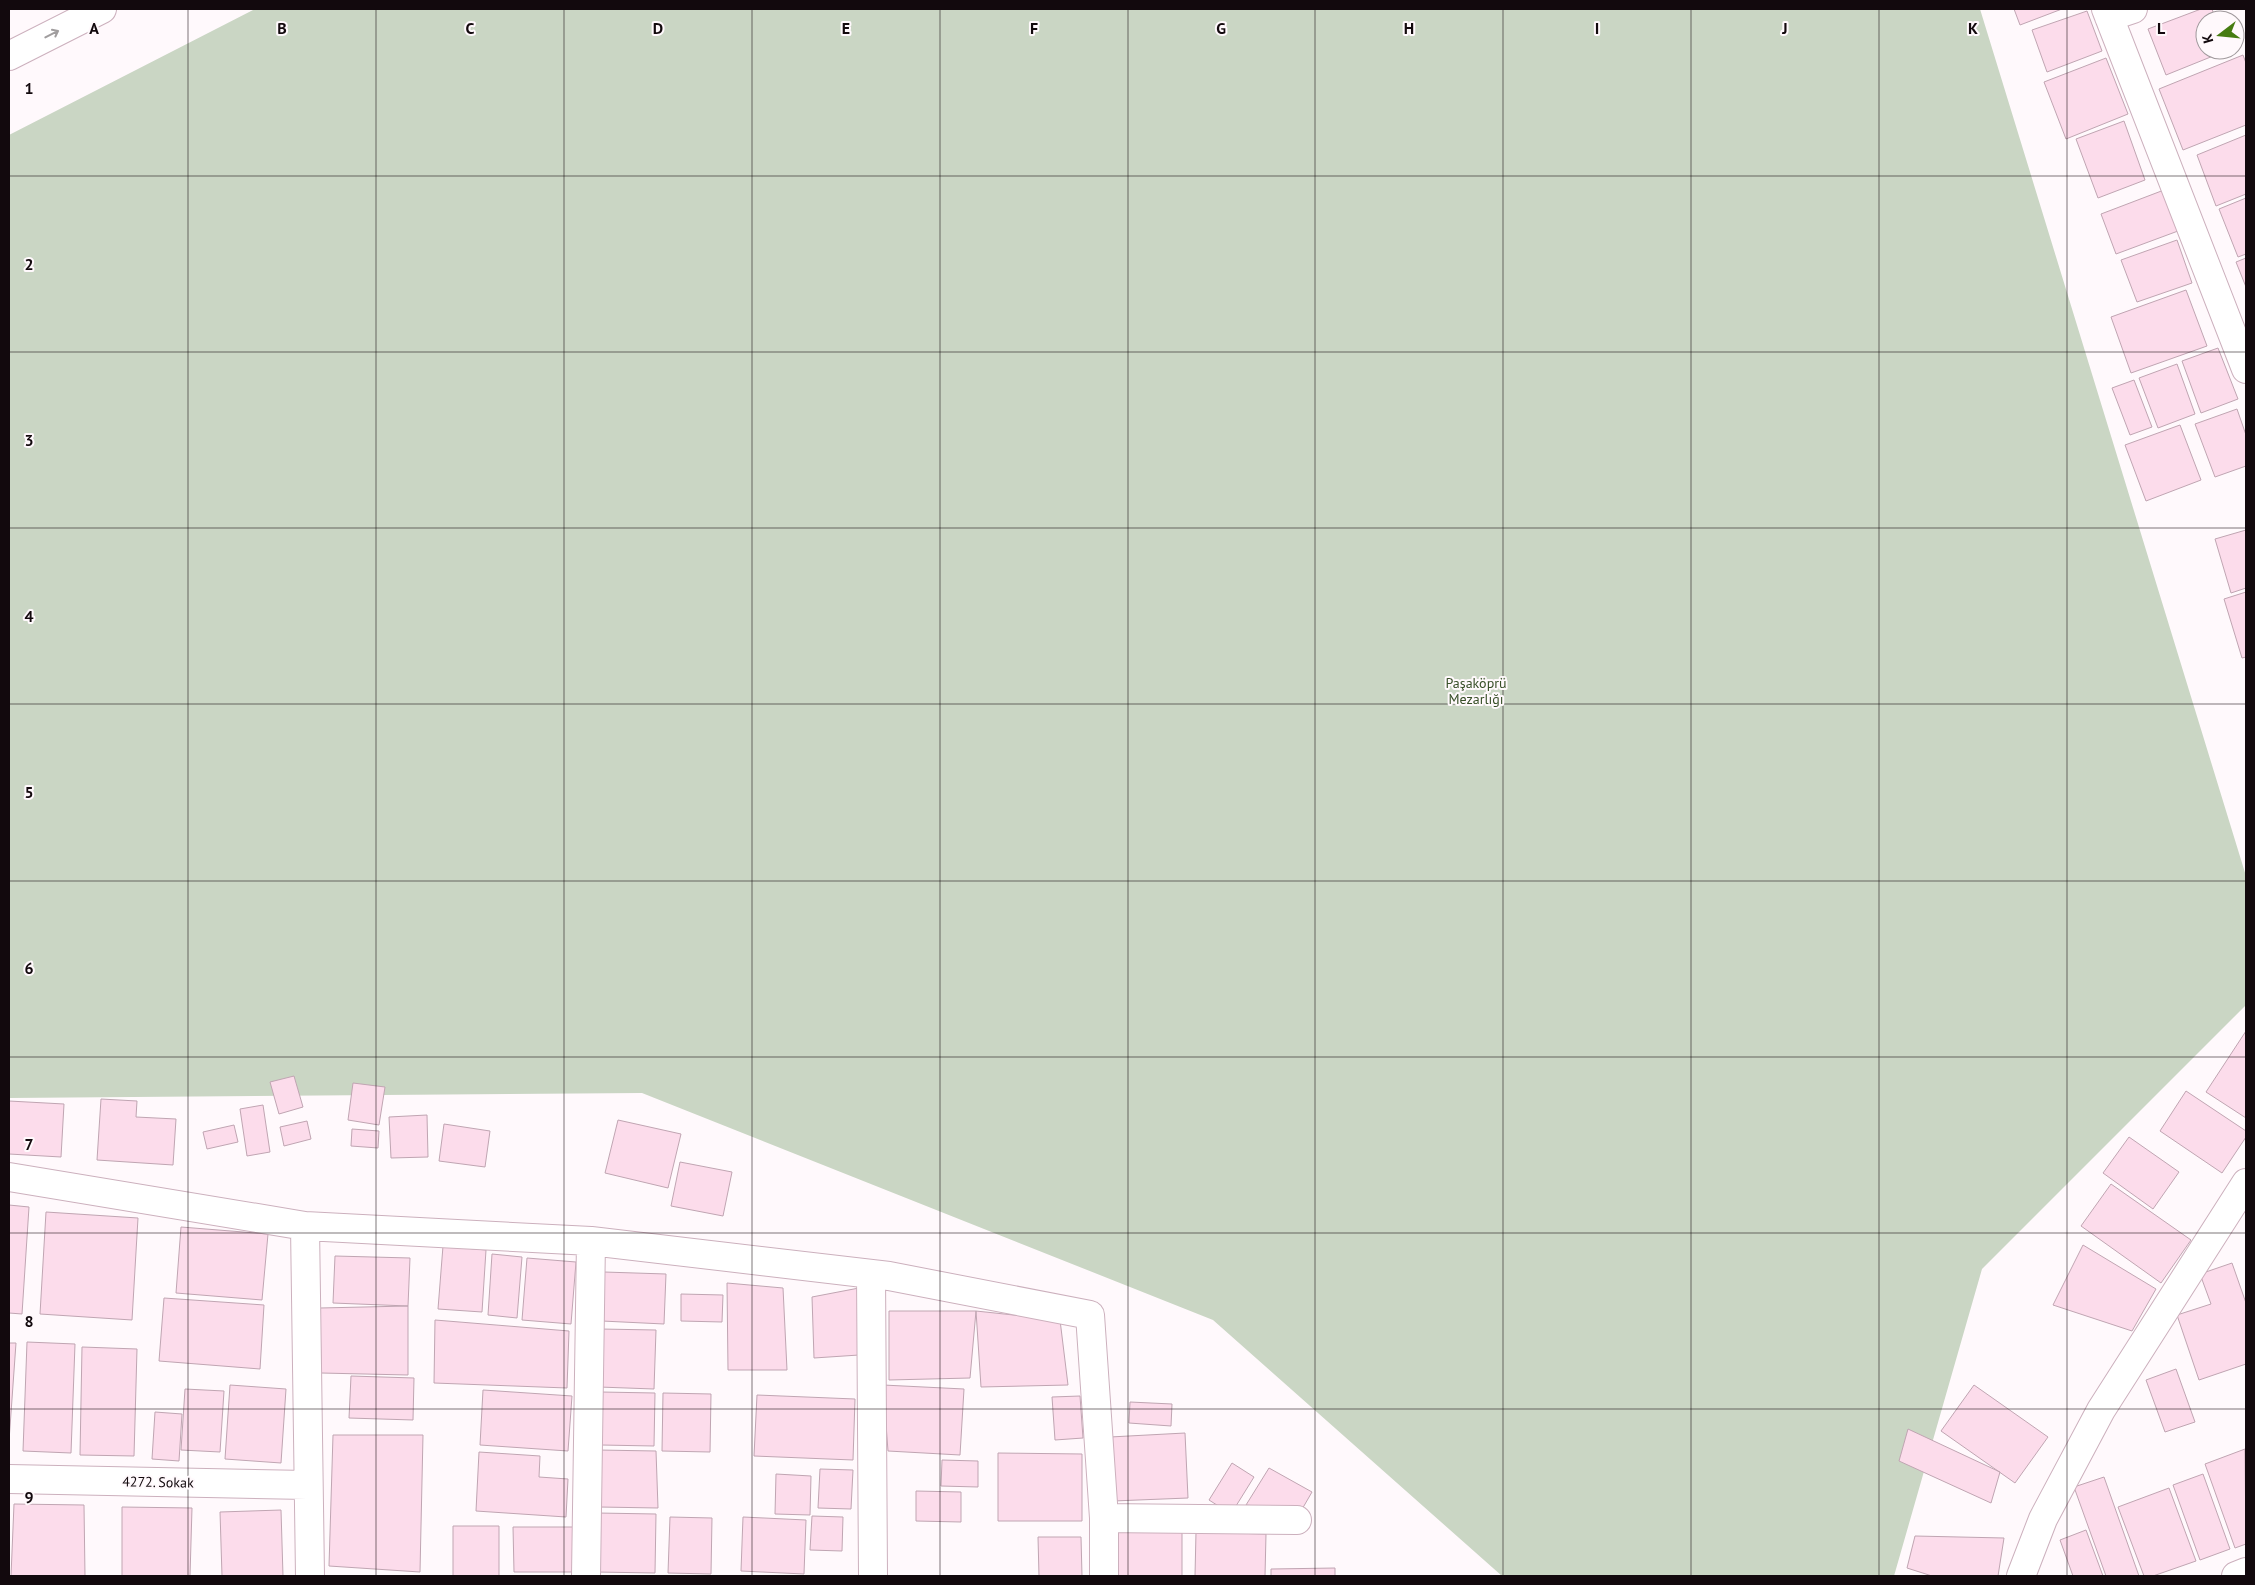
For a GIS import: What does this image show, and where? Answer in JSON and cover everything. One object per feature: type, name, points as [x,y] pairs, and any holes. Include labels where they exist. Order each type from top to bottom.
[{"type":"main road","points":[[9,56],[102,9]]},
{"type":"main road","points":[[2116,12],[2246,369]]},
{"type":"main road","points":[[9,1178],[305,1226],[591,1241],[889,1276],[1090,1315],[1104,1518],[1104,1576]]},
{"type":"main road","points":[[2021,1576],[2042,1519],[2101,1410],[2246,1183]]},
{"type":"main road","points":[[305,1226],[307,1485],[310,1576]]},
{"type":"main road","points":[[586,1576],[591,1241]]},
{"type":"main road","points":[[870,1274],[873,1576]]},
{"type":"main road","name":"4272. Sokak","points":[[9,1479],[307,1485]]},
{"type":"main road","points":[[1104,1518],[1297,1520]]},
{"type":"main road","points":[[2236,1576],[2246,1572]]},
{"type":"green space","name":"Paşaköprü Mezarlığı","points":[[255,9],[1980,9],[2246,876],[2246,1005],[1982,1269],[1894,1576],[1502,1576],[1213,1320],[642,1093],[9,1098],[9,135]]},
{"type":"building","points":[[2014,9],[2062,9],[2020,25]]},
{"type":"building","points":[[2087,11],[2102,51],[2047,72],[2032,30]]},
{"type":"building","points":[[2195,11],[2195,60],[2203,60],[2166,75],[2148,29]]},
{"type":"building","points":[[2106,58],[2128,114],[2066,139],[2044,82]]},
{"type":"building","points":[[2231,60],[2245,60],[2246,125],[2183,150],[2159,89]]},
{"type":"building","points":[[2124,121],[2145,180],[2098,198],[2076,139]]},
{"type":"building","points":[[2246,135],[2246,194],[2216,206],[2197,155]]},
{"type":"building","points":[[2164,190],[2178,231],[2116,254],[2101,214]]},
{"type":"building","points":[[2246,198],[2246,254],[2238,257],[2219,209]]},
{"type":"building","points":[[2177,240],[2192,283],[2137,302],[2121,260]]},
{"type":"building","points":[[2246,258],[2246,287],[2236,262]]},
{"type":"building","points":[[2186,290],[2207,346],[2131,373],[2111,317]]},
{"type":"building","points":[[2218,348],[2238,399],[2201,413],[2182,361]]},
{"type":"building","points":[[2177,364],[2195,414],[2158,428],[2139,378]]},
{"type":"building","points":[[2134,380],[2152,427],[2130,435],[2112,388]]},
{"type":"building","points":[[2237,409],[2246,435],[2246,466],[2215,477],[2195,424]]},
{"type":"building","points":[[2180,425],[2201,480],[2146,501],[2125,445]]},
{"type":"building","points":[[2246,530],[2246,588],[2231,593],[2215,539]]},
{"type":"building","points":[[2246,592],[2246,657],[2242,658],[2224,599]]},
{"type":"building","points":[[2246,1031],[2246,1118],[2206,1092]]},
{"type":"building","points":[[294,1076],[303,1107],[279,1114],[270,1082]]},
{"type":"building","points":[[353,1083],[385,1087],[379,1125],[348,1120]]},
{"type":"building","points":[[2186,1091],[2246,1131],[2246,1137],[2222,1173],[2160,1131]]},
{"type":"building","points":[[101,1099],[137,1101],[136,1117],[176,1119],[173,1165],[97,1160]]},
{"type":"building","points":[[9,1101],[64,1104],[61,1157],[9,1154]]},
{"type":"building","points":[[263,1105],[270,1152],[247,1156],[240,1109]]},
{"type":"building","points":[[427,1115],[428,1157],[391,1158],[389,1117]]},
{"type":"building","points":[[618,1120],[681,1134],[668,1188],[605,1173]]},
{"type":"building","points":[[307,1121],[311,1139],[284,1146],[280,1127]]},
{"type":"building","points":[[444,1124],[490,1131],[485,1167],[439,1161]]},
{"type":"building","points":[[234,1125],[238,1142],[207,1149],[203,1132]]},
{"type":"building","points":[[352,1129],[379,1131],[378,1148],[351,1146]]},
{"type":"building","points":[[2129,1137],[2179,1172],[2153,1209],[2103,1173]]},
{"type":"building","points":[[680,1162],[732,1172],[723,1216],[671,1206]]},
{"type":"building","points":[[2111,1184],[2191,1240],[2161,1283],[2081,1226]]},
{"type":"building","points":[[9,1205],[29,1207],[22,1314],[9,1313]]},
{"type":"building","points":[[46,1212],[138,1218],[132,1320],[40,1314]]},
{"type":"building","points":[[181,1227],[268,1234],[262,1300],[176,1293]]},
{"type":"building","points":[[2083,1245],[2156,1289],[2132,1331],[2053,1305]]},
{"type":"building","points":[[443,1246],[486,1250],[482,1312],[438,1309]]},
{"type":"building","points":[[492,1254],[522,1257],[517,1318],[488,1315]]},
{"type":"building","points":[[335,1256],[410,1258],[408,1306],[333,1303]]},
{"type":"building","points":[[527,1258],[576,1262],[571,1324],[522,1320]]},
{"type":"building","points":[[2232,1263],[2246,1303],[2246,1364],[2199,1380],[2177,1315],[2211,1304],[2200,1274]]},
{"type":"building","points":[[604,1272],[666,1274],[664,1324],[602,1321]]},
{"type":"building","points":[[727,1283],[783,1288],[787,1370],[728,1370]]},
{"type":"building","points":[[859,1288],[859,1355],[814,1358],[812,1297]]},
{"type":"building","points":[[681,1294],[723,1295],[722,1322],[681,1321]]},
{"type":"building","points":[[164,1298],[264,1305],[260,1369],[159,1361]]},
{"type":"building","points":[[408,1306],[408,1375],[321,1373],[320,1308]]},
{"type":"building","points":[[889,1311],[976,1311],[970,1378],[889,1380]]},
{"type":"building","points":[[976,1311],[1060,1320],[1068,1385],[981,1387]]},
{"type":"building","points":[[435,1320],[569,1331],[567,1388],[434,1383]]},
{"type":"building","points":[[600,1329],[656,1330],[654,1389],[599,1387]]},
{"type":"building","points":[[27,1342],[75,1344],[71,1453],[23,1451]]},
{"type":"building","points":[[9,1343],[16,1343],[9,1441]]},
{"type":"building","points":[[82,1347],[137,1349],[134,1456],[80,1455]]},
{"type":"building","points":[[2176,1369],[2195,1422],[2165,1432],[2146,1380]]},
{"type":"building","points":[[351,1376],[414,1378],[413,1420],[349,1418]]},
{"type":"building","points":[[230,1385],[286,1389],[281,1463],[225,1459]]},
{"type":"building","points":[[883,1385],[964,1389],[960,1455],[888,1451]]},
{"type":"building","points":[[1974,1385],[2048,1437],[2015,1483],[1941,1431]]},
{"type":"building","points":[[185,1389],[224,1391],[220,1452],[181,1450]]},
{"type":"building","points":[[483,1390],[572,1396],[568,1451],[480,1445]]},
{"type":"building","points":[[601,1392],[655,1393],[654,1446],[601,1445]]},
{"type":"building","points":[[663,1393],[711,1394],[710,1452],[662,1451]]},
{"type":"building","points":[[757,1395],[855,1399],[853,1460],[754,1456]]},
{"type":"building","points":[[1080,1396],[1083,1438],[1055,1440],[1052,1397]]},
{"type":"building","points":[[1130,1402],[1172,1404],[1171,1426],[1129,1423]]},
{"type":"building","points":[[155,1412],[182,1414],[179,1461],[152,1459]]},
{"type":"building","points":[[1908,1429],[2000,1472],[1991,1503],[1899,1461]]},
{"type":"building","points":[[1185,1433],[1188,1498],[1113,1501],[1110,1437]]},
{"type":"building","points":[[333,1435],[423,1435],[420,1572],[329,1566]]},
{"type":"building","points":[[2245,1449],[2246,1544],[2235,1548],[2205,1464]]},
{"type":"building","points":[[598,1450],[656,1451],[658,1508],[599,1507]]},
{"type":"building","points":[[479,1452],[540,1456],[539,1477],[568,1479],[566,1517],[476,1511]]},
{"type":"building","points":[[998,1453],[1082,1454],[1082,1521],[998,1521]]},
{"type":"building","points":[[942,1460],[978,1461],[978,1487],[941,1486]]},
{"type":"building","points":[[1232,1463],[1254,1477],[1231,1514],[1209,1500]]},
{"type":"building","points":[[1269,1468],[1312,1492],[1301,1511],[1246,1505]]},
{"type":"building","points":[[820,1469],[853,1470],[851,1509],[818,1508]]},
{"type":"building","points":[[776,1474],[811,1476],[810,1515],[775,1514]]},
{"type":"building","points":[[2203,1474],[2230,1549],[2200,1560],[2173,1485]]},
{"type":"building","points":[[2104,1477],[2139,1576],[2106,1576],[2074,1487]]},
{"type":"building","points":[[2169,1488],[2196,1561],[2153,1576],[2144,1576],[2118,1507]]},
{"type":"building","points":[[916,1491],[961,1492],[961,1522],[916,1521]]},
{"type":"building","points":[[14,1504],[84,1505],[85,1576],[11,1576]]},
{"type":"building","points":[[122,1507],[192,1508],[190,1576],[122,1576]]},
{"type":"building","points":[[281,1510],[283,1576],[222,1576],[220,1512]]},
{"type":"building","points":[[597,1513],[656,1514],[655,1573],[596,1572]]},
{"type":"building","points":[[812,1516],[843,1517],[842,1551],[810,1550]]},
{"type":"building","points":[[670,1517],[712,1518],[711,1574],[668,1573]]},
{"type":"building","points":[[743,1517],[806,1520],[804,1574],[741,1571]]},
{"type":"building","points":[[453,1526],[499,1526],[499,1576],[453,1576]]},
{"type":"building","points":[[513,1527],[574,1527],[574,1572],[514,1572]]},
{"type":"building","points":[[1112,1529],[1182,1529],[1182,1576],[1113,1576]]},
{"type":"building","points":[[2086,1530],[2103,1576],[2073,1576],[2060,1540]]},
{"type":"building","points":[[1196,1532],[1266,1534],[1265,1576],[1195,1576]]},
{"type":"building","points":[[1915,1536],[2004,1538],[1998,1576],[1932,1576],[1907,1568]]},
{"type":"building","points":[[1038,1537],[1081,1537],[1082,1576],[1039,1576]]},
{"type":"building","points":[[1335,1568],[1335,1576],[1271,1576],[1271,1569]]}]
